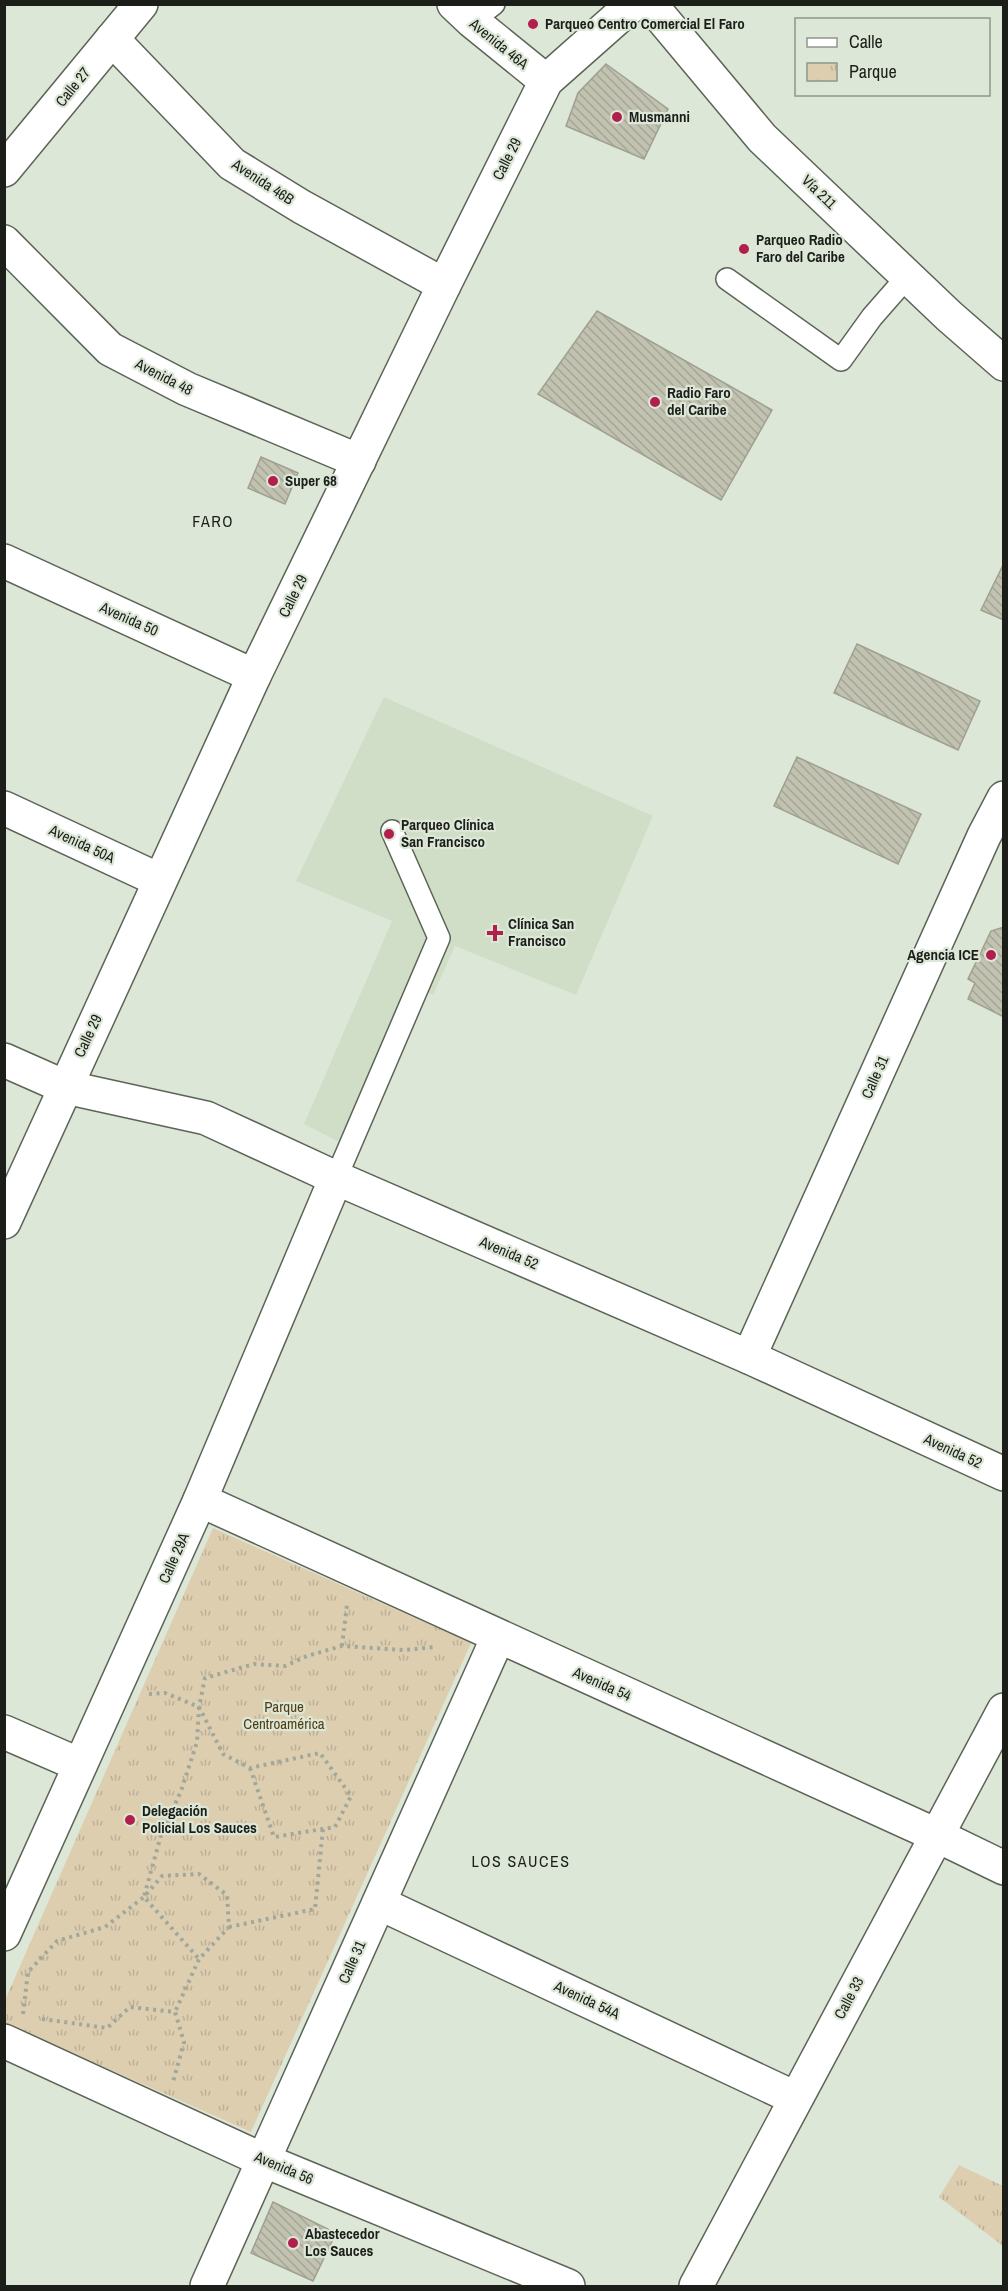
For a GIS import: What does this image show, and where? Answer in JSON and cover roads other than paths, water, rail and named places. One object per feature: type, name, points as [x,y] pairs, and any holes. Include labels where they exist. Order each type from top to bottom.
[{"type":"street","name":"Calle 27","points":[[4,170],[141,4]]},
{"type":"street","name":"Calle 29","points":[[4,1222],[254,676],[546,81],[633,4]]},
{"type":"street","name":"Vía 211","points":[[650,4],[762,138],[948,316],[1004,364]]},
{"type":"street","name":"Avenida 46A","points":[[473,10],[546,81]]},
{"type":"street","name":"Avenida 46B","points":[[112,39],[232,164],[302,207],[444,285]]},
{"type":"street","name":"Avenida 48","points":[[4,242],[110,349],[187,389],[359,461]]},
{"type":"street","name":"Avenida 50","points":[[4,561],[254,676]]},
{"type":"street","name":"Calle 31","points":[[748,1357],[984,836],[1004,798]]},
{"type":"street","name":"Avenida 50A","points":[[4,808],[159,880]]},
{"type":"street","name":"Avenida 52","points":[[4,1060],[65,1087],[206,1118],[336,1178],[748,1357],[1004,1474]]},
{"type":"street","name":"Calle 29A","points":[[4,1934],[200,1500],[336,1178]]},
{"type":"street","name":"Avenida 54","points":[[200,1500],[1004,1868]]},
{"type":"street","name":"Calle 31","points":[[207,2286],[498,1637]]},
{"type":"street","name":"Calle 33","points":[[696,2286],[1004,1710]]},
{"type":"street","points":[[4,1732],[80,1765]]},
{"type":"street","name":"Avenida 54A","points":[[379,1903],[795,2098]]},
{"type":"street","name":"Avenida 56","points":[[14,2029],[164,2114],[263,2160],[568,2286]]},
{"type":"lane","points":[[727,279],[841,360],[872,317],[907,277]]},
{"type":"lane","points":[[336,1178],[439,938],[392,831]]},
{"type":"place","name":"Parqueo Centro Comercial El Faro","points":[[533,24]]},
{"type":"place","name":"Musmanni","points":[[617,117]]},
{"type":"place","name":"Parqueo Radio Faro del Caribe","points":[[744,249]]},
{"type":"place","name":"Radio Faro del Caribe","points":[[655,402]]},
{"type":"place","name":"Super 68","points":[[273,481]]},
{"type":"place","name":"Parqueo Clínica San Francisco","points":[[389,834]]},
{"type":"place","name":"Clínica San Francisco","points":[[495,933]]},
{"type":"place","name":"Agencia ICE","points":[[991,955]]},
{"type":"place","name":"Delegación Policial Los Sauces","points":[[130,1820]]},
{"type":"place","name":"Abastecedor Los Sauces","points":[[293,2243]]},
{"type":"district","name":"FARO","points":[[213,521]]},
{"type":"district","name":"LOS SAUCES","points":[[521,1861]]},
{"type":"park label","name":"Parque Centroamérica","points":[[284,1716]]}]
